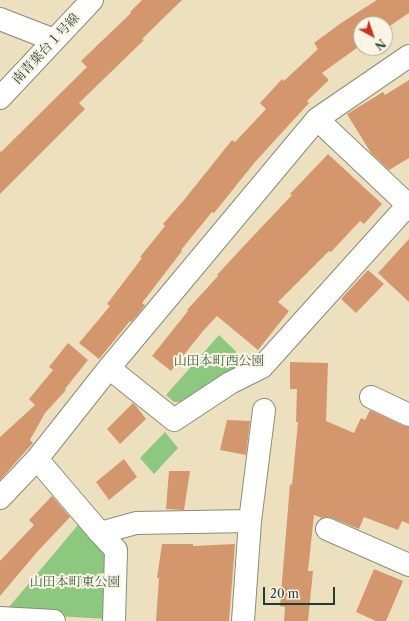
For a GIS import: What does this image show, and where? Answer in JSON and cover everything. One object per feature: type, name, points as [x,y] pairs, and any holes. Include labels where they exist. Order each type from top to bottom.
[{"type":"street","name":"南青葉台１号線","points":[[0,98],[92,0]]},
{"type":"street","points":[[0,19],[54,40]]},
{"type":"street","points":[[0,498],[37,459],[109,368],[317,119],[409,56]]},
{"type":"street","points":[[109,368],[174,420],[230,382],[262,366],[408,204],[317,119]]},
{"type":"street","points":[[371,397],[409,416]]},
{"type":"street","points":[[242,621],[250,521],[264,410]]},
{"type":"street","points":[[37,459],[116,550],[114,621]]},
{"type":"street","points":[[100,533],[136,523],[250,521]]},
{"type":"street","points":[[327,529],[409,565]]},
{"type":"street","points":[[0,618],[54,621]]},
{"type":"green space","name":"山田本町西公園","points":[[219,335],[247,362],[193,402],[174,402],[166,395]]},
{"type":"green space","points":[[165,432],[178,448],[154,474],[140,458]]},
{"type":"green space","name":"山田本町東公園","points":[[78,525],[111,557],[107,619],[4,613]]},
{"type":"building","points":[[142,0],[182,0],[142,39],[144,40],[79,103],[85,109],[0,194],[0,151],[1,152],[87,67],[81,61],[131,13],[130,12]]},
{"type":"building","points":[[377,0],[409,0],[409,13],[393,24],[393,16],[353,16],[353,51],[322,73],[329,80],[307,101],[309,103],[255,162],[214,213],[212,212],[181,250],[182,251],[142,303],[145,305],[139,313],[131,322],[130,321],[99,359],[79,343],[110,306],[107,304],[142,258],[140,257],[165,226],[163,224],[232,140],[235,142],[266,109],[260,103],[282,79],[284,81],[318,49],[314,43],[341,23]]},
{"type":"building","points":[[409,80],[409,158],[389,170],[371,153],[347,114],[383,92],[385,95]]},
{"type":"building","points":[[328,154],[382,204],[364,224],[360,221],[331,252],[329,251],[278,302],[289,311],[258,350],[217,316],[171,371],[152,356],[188,311],[187,310],[218,276],[217,275]]},
{"type":"building","points":[[409,239],[409,302],[378,273]]},
{"type":"building","points":[[368,270],[384,284],[356,313],[341,299]]},
{"type":"building","points":[[68,343],[88,360],[65,389],[66,390],[45,413],[30,440],[33,443],[0,480],[0,437],[35,405],[29,399],[53,370],[49,367]]},
{"type":"building","points":[[290,362],[328,363],[326,421],[354,433],[361,418],[365,420],[370,410],[409,427],[409,524],[402,521],[398,530],[364,517],[359,529],[332,518],[322,518],[314,515],[308,571],[313,571],[308,621],[284,621],[285,607],[280,606],[290,484],[292,485],[298,422],[296,422],[297,389],[290,389]]},
{"type":"building","points":[[133,403],[146,419],[120,444],[107,429]]},
{"type":"building","points":[[227,420],[250,421],[246,455],[220,450]]},
{"type":"building","points":[[124,459],[137,477],[109,500],[96,482]]},
{"type":"building","points":[[169,471],[190,471],[184,510],[166,509]]},
{"type":"building","points":[[52,496],[70,517],[38,551],[0,596],[0,561],[34,525],[29,520]]},
{"type":"building","points":[[162,544],[193,544],[193,546],[235,544],[229,621],[156,621],[159,578],[157,578]]},
{"type":"building","points":[[374,569],[403,581],[386,621],[376,621],[356,612]]}]
